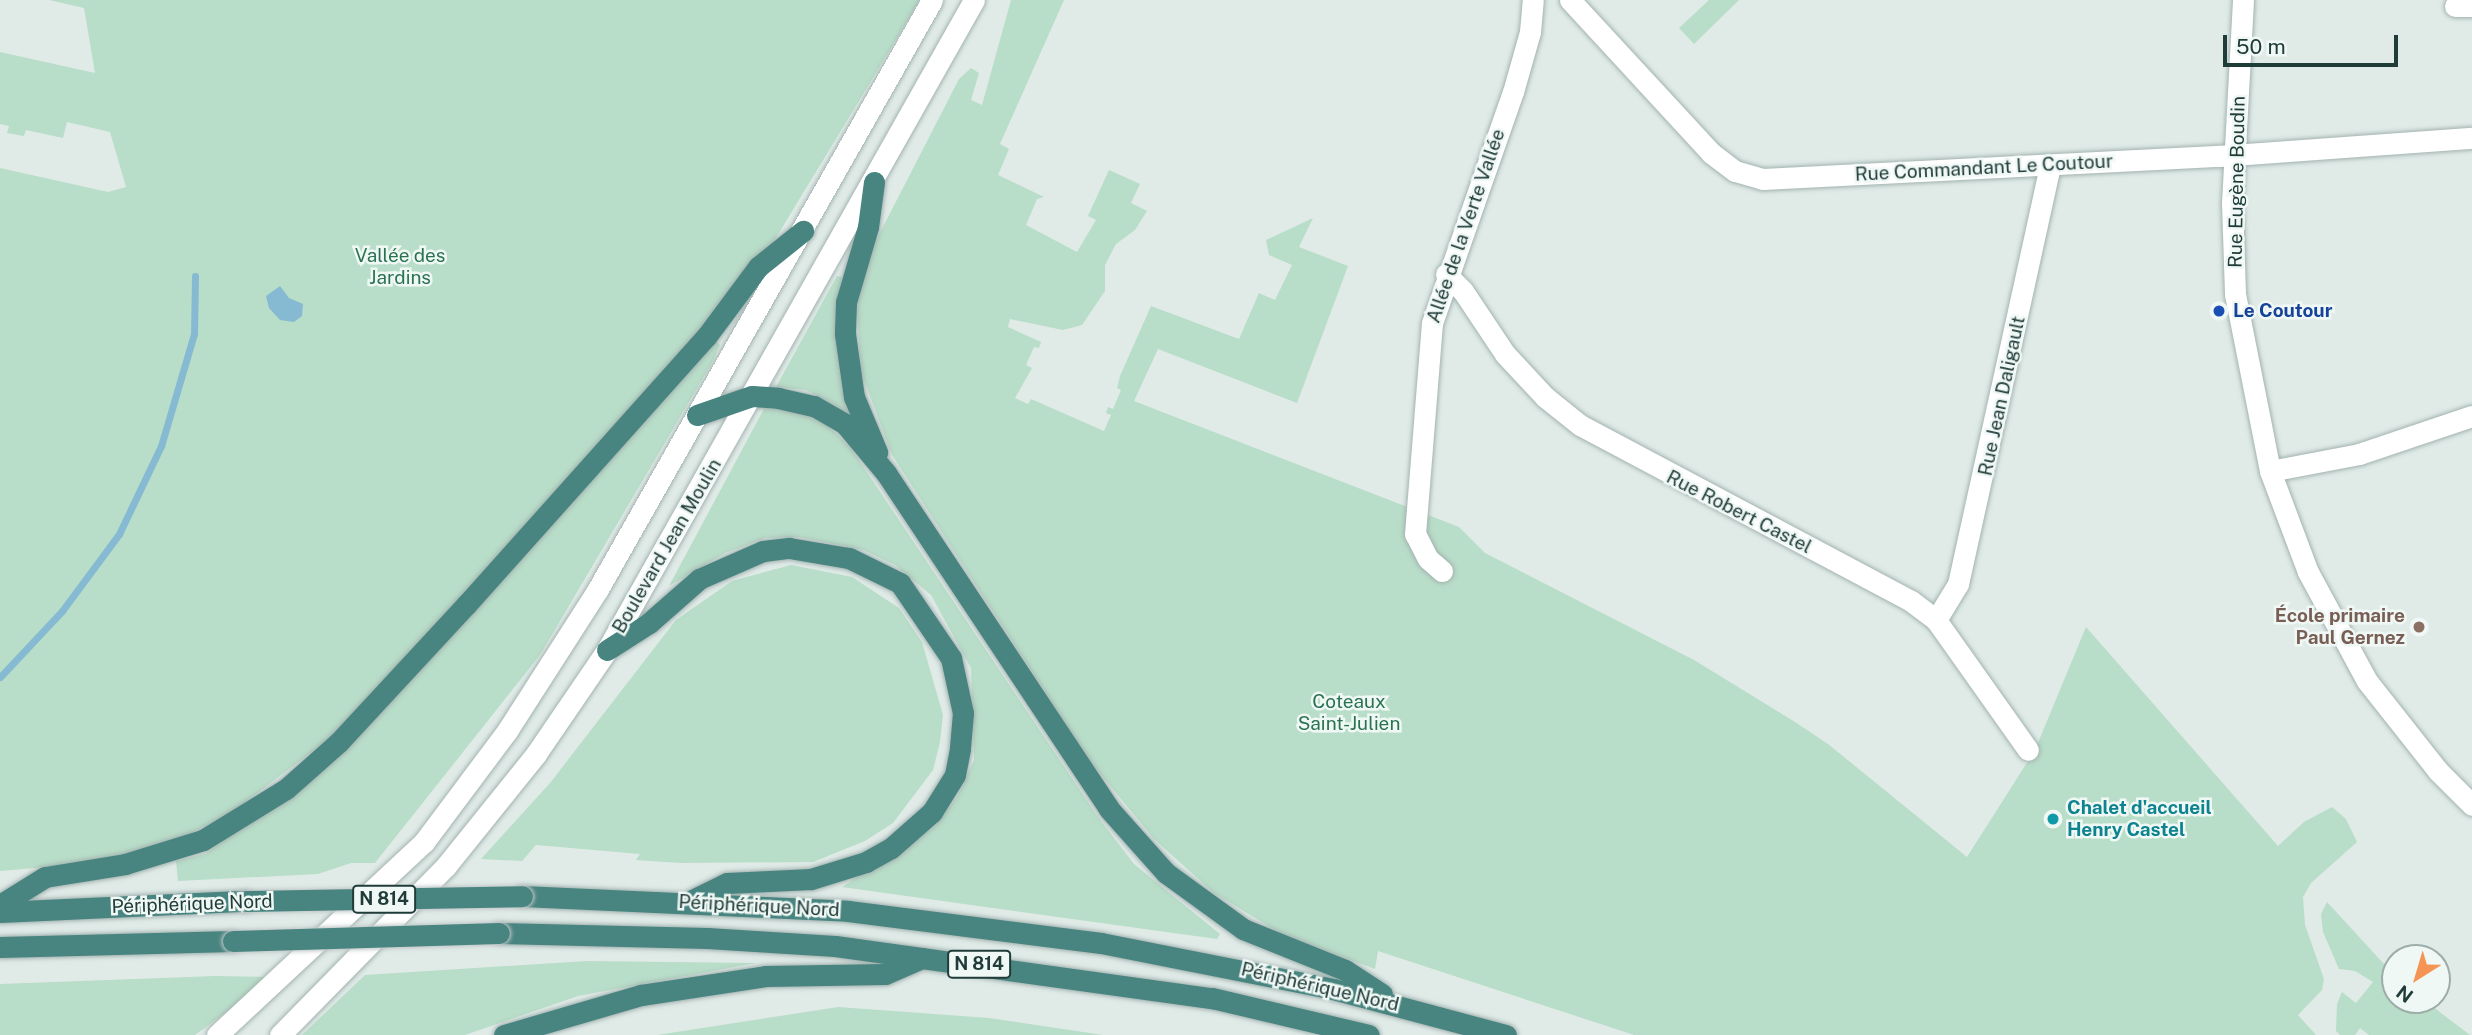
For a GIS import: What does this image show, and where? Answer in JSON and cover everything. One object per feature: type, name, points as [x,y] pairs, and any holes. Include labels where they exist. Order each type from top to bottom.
[{"type":"highway","points":[[874,182],[868,227],[846,302],[845,334],[855,397],[886,473]]},
{"type":"highway","points":[[0,905],[45,877],[125,864],[203,840],[286,789],[339,742],[467,604],[706,337],[758,268],[803,231]]},
{"type":"highway","points":[[697,415],[752,396],[797,401],[830,414],[845,424],[886,473],[1094,787],[1166,873],[1243,929],[1345,970],[1396,1003]]},
{"type":"highway","points":[[607,650],[649,623],[699,579],[752,555],[789,548],[849,558],[900,583],[951,659],[962,702],[960,749],[955,775],[932,812],[891,848],[866,862],[811,880],[727,883],[690,901]]},
{"type":"highway","name":"Périphérique Nord","points":[[0,912],[246,901],[522,896],[690,901],[848,911],[1101,943],[1396,1003],[1506,1035]]},
{"type":"highway","name":"Périphérique Nord","points":[[0,947],[499,933],[707,938],[925,957],[1212,998],[1369,1035]]},
{"type":"highway","points":[[504,1035],[641,995],[766,976],[885,974],[925,957]]},
{"type":"street","name":"Boulevard Jean Moulin","points":[[218,1035],[424,842],[547,669],[803,231],[932,0]]},
{"type":"street","name":"Boulevard Jean Moulin","points":[[280,1035],[446,866],[536,754],[607,650],[874,182],[974,0]]},
{"type":"street","name":"Allée de la Verte Vallée","points":[[1443,571],[1420,548],[1415,525],[1425,379],[1432,323],[1446,274],[1513,92],[1534,0]]},
{"type":"street","name":"Rue Commandant Le Coutour","points":[[1570,0],[1711,153],[1735,171],[1763,179],[2227,156],[2472,138]]},
{"type":"street","name":"Rue Eugène Boudin","points":[[2243,0],[2227,156],[2235,294],[2270,471],[2308,572],[2367,681],[2438,771],[2472,804]]},
{"type":"street","name":"Rue Jean Daligault","points":[[1936,620],[1958,584],[2050,166]]},
{"type":"street","name":"Rue Robert Castel","points":[[1446,274],[1463,291],[1505,354],[1545,397],[1580,425],[1911,601],[1936,620],[2028,750]]},
{"type":"street","points":[[2270,471],[2368,451],[2472,416]]},
{"type":"green space","name":"Vallée des Jardins","points":[[49,0],[920,0],[768,251],[473,585],[334,735],[232,812],[168,845],[81,864],[0,871],[0,168],[108,192],[126,187],[110,132],[67,122],[63,138],[26,130],[24,136],[7,133],[9,126],[0,124],[0,52],[95,73],[84,8]]},
{"type":"green space","name":"Coteaux Saint-Julien","points":[[1011,0],[1064,0],[1000,144],[1009,149],[998,175],[1044,197],[1037,199],[1026,225],[1077,252],[1096,220],[1088,216],[1109,170],[1140,184],[1131,203],[1147,211],[1135,230],[1116,244],[1105,265],[1105,291],[1082,325],[1063,330],[1010,319],[1008,327],[1041,342],[1039,348],[1034,347],[1026,365],[1032,368],[1015,398],[1028,404],[1031,399],[1104,431],[1111,415],[1106,413],[1108,407],[1113,409],[1121,390],[1117,388],[1120,376],[1151,306],[1239,339],[1259,293],[1275,300],[1292,265],[1269,255],[1266,240],[1313,218],[1299,247],[1348,266],[1297,403],[1158,349],[1134,401],[1459,527],[1485,553],[1694,660],[1795,722],[1828,744],[1967,857],[2035,750],[2086,627],[2278,846],[2304,822],[2332,807],[2346,819],[2357,842],[2311,883],[2303,897],[2305,925],[2324,979],[2322,990],[2298,1015],[2316,1035],[1634,1035],[1378,951],[1375,969],[1285,936],[1214,893],[1154,839],[1089,760],[892,455],[861,372],[857,306],[868,256],[959,79],[971,68],[979,73],[971,100],[982,105]]},
{"type":"green space","points":[[1709,0],[1739,0],[1694,44],[1679,28]]},
{"type":"green space","points":[[837,276],[842,277],[837,310],[858,426],[835,405],[806,390],[776,387]]},
{"type":"green space","points":[[716,341],[720,345],[713,361],[540,655],[375,863],[351,863],[318,874],[178,881],[176,861],[205,854],[342,754]]},
{"type":"green space","points":[[765,407],[795,409],[825,423],[850,447],[1098,817],[1134,864],[1220,934],[1217,939],[842,887],[934,827],[957,797],[974,760],[971,668],[931,595],[895,565],[863,550],[799,537],[765,538],[725,553],[669,586]]},
{"type":"green space","points":[[791,565],[852,577],[899,608],[922,642],[943,715],[940,742],[933,770],[893,823],[865,841],[813,862],[680,863],[636,860],[640,854],[536,845],[522,861],[481,859],[550,783],[676,620],[732,581]]},
{"type":"green space","points":[[2327,902],[2381,961],[2381,1014],[2442,1014],[2470,1035],[2369,1035],[2360,1028],[2355,1035],[2340,1035],[2336,1031],[2337,1004],[2342,992],[2356,1003],[2373,982],[2355,971],[2339,969],[2323,932],[2321,914]]},
{"type":"green space","points":[[587,961],[756,963],[578,996],[465,1035],[302,1035],[365,975]]},
{"type":"green space","points":[[215,976],[274,977],[195,1035],[0,1035],[0,984]]},
{"type":"green space","points":[[838,1007],[989,1018],[1103,1035],[657,1035]]},
{"type":"water","points":[[280,286],[289,298],[303,304],[302,316],[294,322],[280,320],[269,308],[266,296]]},
{"type":"waterway","points":[[0,677],[62,611],[119,534],[161,446],[194,334],[195,276]]},
{"type":"place","name":"Le Coutour","points":[[2219,311]]},
{"type":"place","name":"École primaire Paul Gernez","points":[[2419,627]]},
{"type":"place","name":"Chalet d'accueil Henry Castel","points":[[2053,819]]}]
